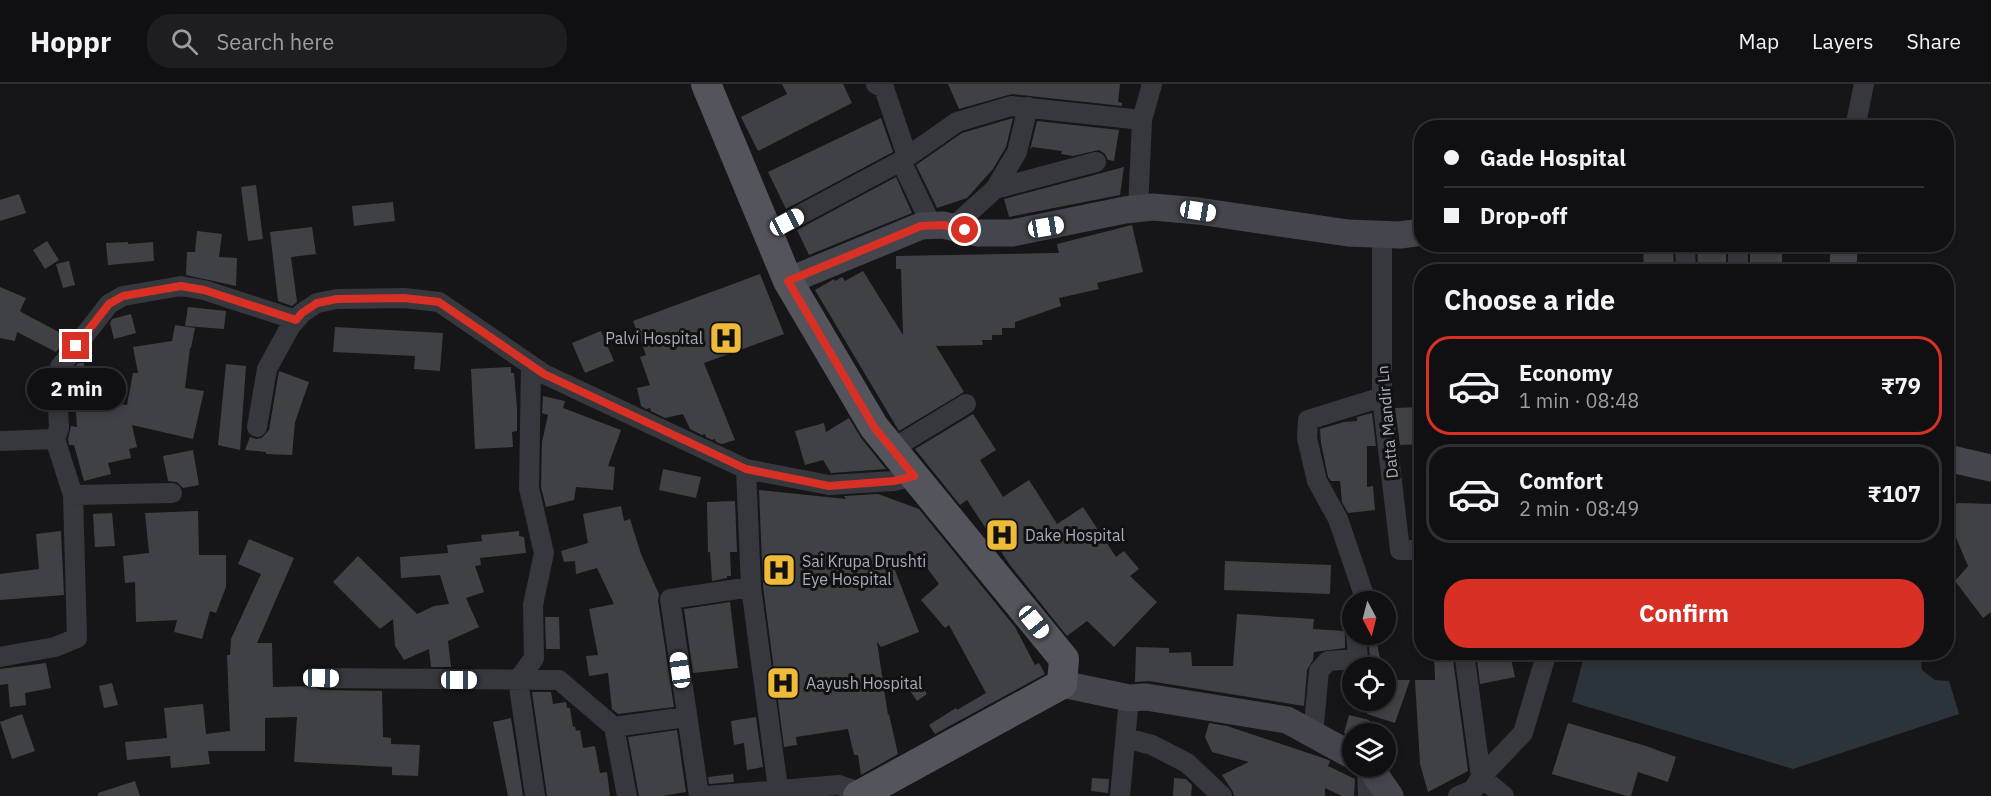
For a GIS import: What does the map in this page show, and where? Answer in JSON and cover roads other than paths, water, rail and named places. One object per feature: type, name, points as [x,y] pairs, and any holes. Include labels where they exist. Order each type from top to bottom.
[{"type":"main road","points":[[706,84],[788,281],[874,427],[1064,659],[1062,684],[860,794]]},
{"type":"street","points":[[876,84],[884,88],[904,159],[942,227]]},
{"type":"street","points":[[1138,209],[1142,120],[1152,84]]},
{"type":"street","points":[[1857,120],[1864,84]]},
{"type":"street","points":[[768,232],[904,159],[957,122],[1011,106],[1142,120]]},
{"type":"street","points":[[995,189],[1017,152],[1028,107]]},
{"type":"street","points":[[942,227],[995,189],[1096,162]]},
{"type":"street","points":[[788,281],[921,226],[978,233],[1012,233],[1125,210],[1154,207],[1198,211],[1348,233],[1400,236],[1414,233]]},
{"type":"street","name":"Datta Mandir Ln","points":[[1382,235],[1382,397],[1400,550],[1414,550]]},
{"type":"street","points":[[0,657],[55,647],[77,638],[73,495],[55,439],[60,428],[57,387],[60,367],[109,304],[123,296],[181,286],[204,290],[296,320]]},
{"type":"street","points":[[257,427],[267,369],[290,327],[302,313],[317,303],[337,299],[404,298],[439,302],[544,374],[746,469],[829,486],[894,481],[914,476]]},
{"type":"street","points":[[531,366],[529,488],[544,554],[533,605],[534,658],[518,680],[535,796]]},
{"type":"street","points":[[1363,591],[1338,519],[1317,481],[1307,438],[1308,420],[1382,397]]},
{"type":"street","points":[[892,449],[966,404]]},
{"type":"street","points":[[0,441],[55,439]]},
{"type":"street","points":[[1954,460],[1991,468]]},
{"type":"street","points":[[746,469],[751,587],[779,793]]},
{"type":"street","points":[[73,495],[172,493]]},
{"type":"street","points":[[699,796],[669,599],[751,587]]},
{"type":"street","points":[[1313,734],[1319,671],[1328,661],[1358,659],[1357,645]]},
{"type":"street","points":[[1465,660],[1481,777],[1504,796]]},
{"type":"street","points":[[1458,796],[1473,790],[1481,777],[1524,733],[1545,660]]},
{"type":"street","points":[[321,678],[559,680],[614,727],[627,796]]},
{"type":"street","points":[[1062,684],[1129,698],[1146,697],[1287,720],[1342,750]]},
{"type":"street","points":[[1120,796],[1129,698]]},
{"type":"street","points":[[614,727],[686,717]]},
{"type":"street","points":[[1126,738],[1152,746],[1187,763],[1222,796]]},
{"type":"street","points":[[1368,777],[1368,796]]},
{"type":"street","points":[[1376,777],[1390,796]]},
{"type":"street","points":[[707,796],[779,793],[839,785],[860,794]]},
{"type":"place","name":"Palvi Hospital","points":[[726,338]]},
{"type":"place","name":"Dake Hospital","points":[[1002,535]]},
{"type":"place","name":"Sai Krupa Drushti Eye Hospital","points":[[779,570]]},
{"type":"place","name":"Aayush Hospital","points":[[783,683]]}]
